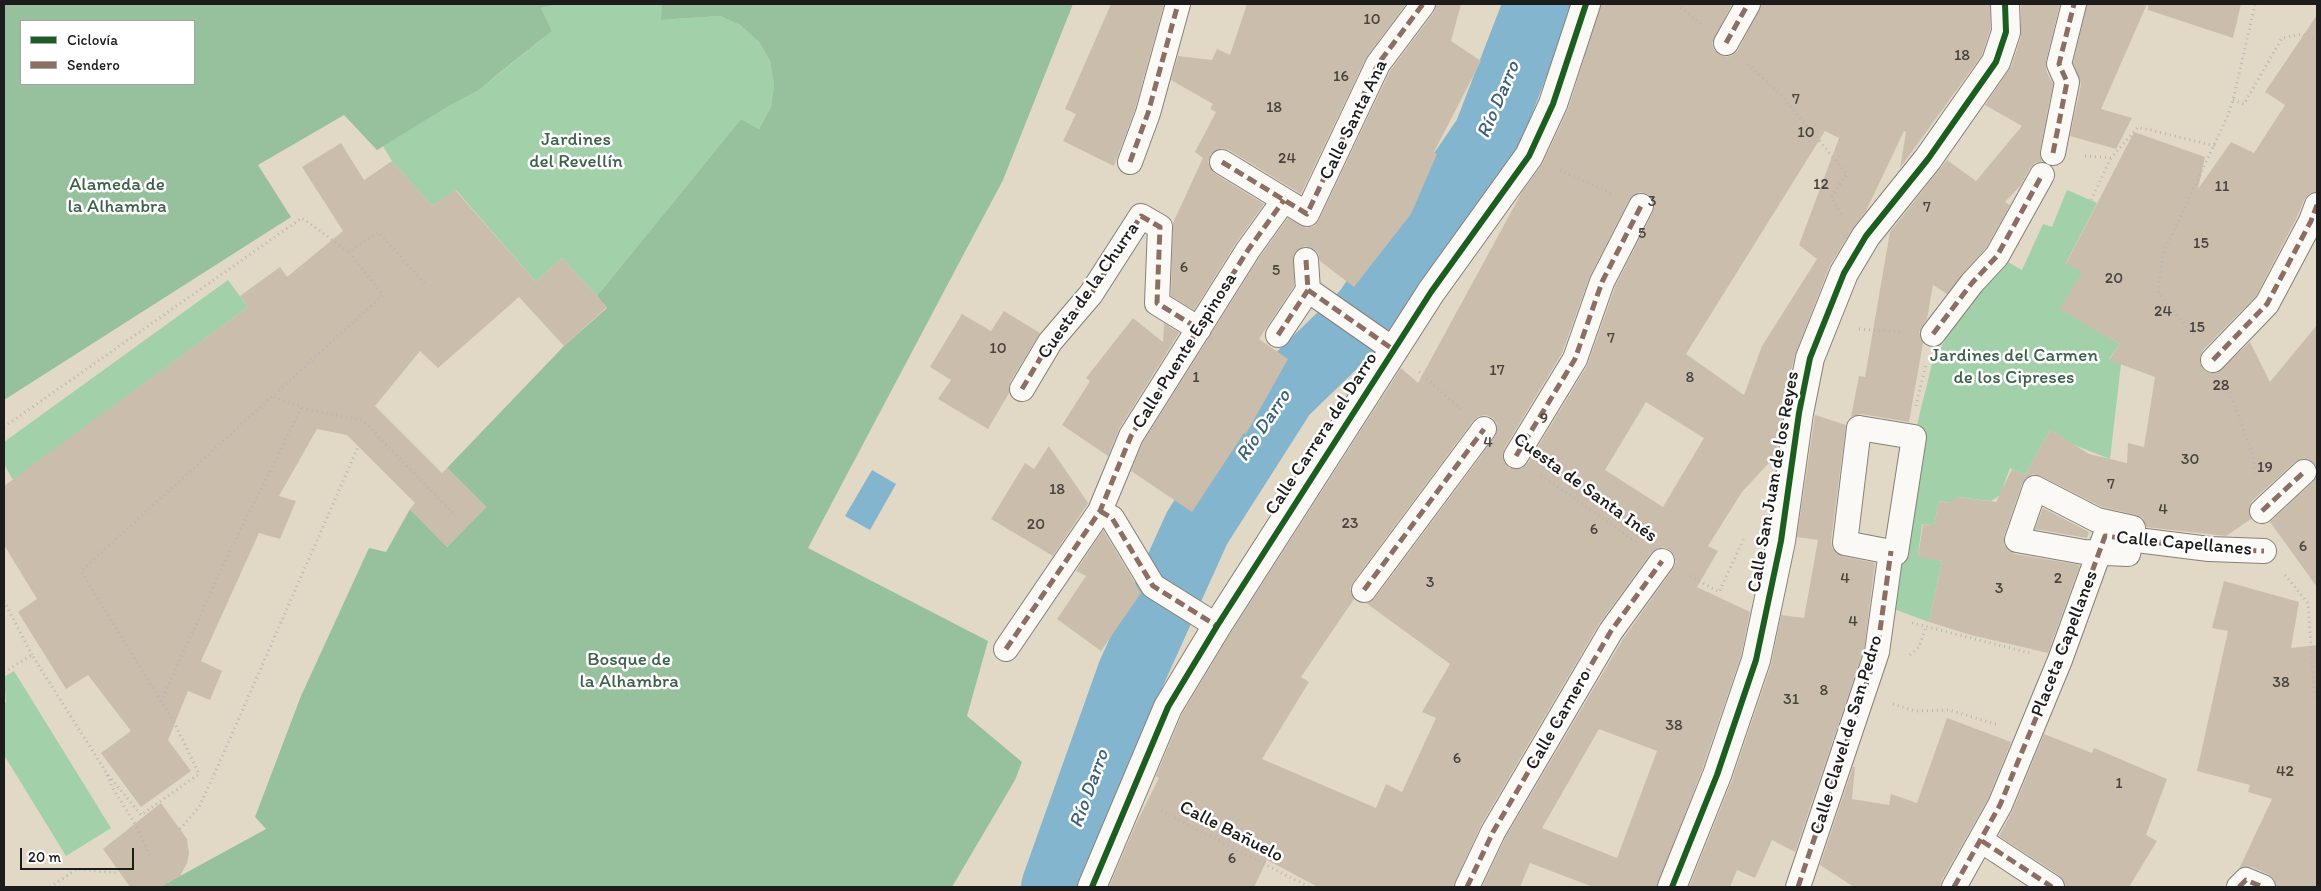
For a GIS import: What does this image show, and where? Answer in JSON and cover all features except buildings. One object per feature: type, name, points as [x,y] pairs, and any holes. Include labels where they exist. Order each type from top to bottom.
[{"type":"street","points":[[1130,162],[1148,113],[1178,4]]},
{"type":"street","name":"Calle Santa Ana","points":[[1284,200],[1307,214],[1378,64],[1423,4]]},
{"type":"street","name":"Calle Carrera del Darro","points":[[1092,887],[1206,619],[1389,346],[1431,292],[1529,156],[1553,104],[1586,4]]},
{"type":"street","points":[[1726,43],[1748,4]]},
{"type":"street","name":"Calle San Juan de los Reyes","points":[[1672,887],[1721,767],[1756,660],[1781,541],[1799,413],[1810,358],[1841,278],[1866,236],[1928,159],[1996,62],[2006,32],[2005,4]]},
{"type":"street","points":[[2053,153],[2067,82],[2060,64],[2074,4]]},
{"type":"street","points":[[1222,162],[1284,200]]},
{"type":"street","points":[[1933,334],[1972,283],[1998,256],[2042,175]]},
{"type":"street","name":"Calle Puente Espinosa","points":[[1006,649],[1100,511],[1132,436],[1248,250],[1284,200]]},
{"type":"street","points":[[1516,456],[1575,359],[1602,282],[1641,206]]},
{"type":"street","name":"Cuesta de la Churra","points":[[1022,389],[1050,342],[1091,294],[1141,216],[1160,227],[1157,303],[1199,329]]},
{"type":"street","points":[[2213,360],[2267,304],[2315,217]]},
{"type":"street","points":[[1306,260],[1317,296],[1389,346]]},
{"type":"street","points":[[1278,335],[1317,296]]},
{"type":"street","points":[[1891,552],[1845,543],[1859,428],[1910,436]]},
{"type":"street","points":[[1364,590],[1484,429]]},
{"type":"street","name":"Calle Clavel de San Pedro","points":[[1798,887],[1877,652],[1891,552],[1896,553],[1914,437],[1910,436]]},
{"type":"street","points":[[2262,511],[2304,472]]},
{"type":"street","name":"Placeta Capellanes","points":[[2102,544],[2084,552],[2017,540],[2035,488],[2097,520],[2133,528],[2131,540]]},
{"type":"street","points":[[1100,511],[1112,518],[1153,586],[1206,619]]},
{"type":"street","name":"Calle Capellanes","points":[[2102,544],[2131,540],[2210,549],[2264,551]]},
{"type":"street","name":"Placeta Capellanes","points":[[1954,887],[1982,841],[2000,805],[2060,660],[2102,544]]},
{"type":"street","name":"Calle Carnero","points":[[1467,887],[1494,832],[1611,631],[1662,561]]},
{"type":"street","points":[[1982,841],[2052,887]]},
{"type":"street","points":[[2239,887],[2246,880],[2263,887]]},
{"type":"path","points":[[1676,4],[1726,43],[1780,95],[1847,174],[1831,198],[1844,219]]},
{"type":"path","points":[[2255,4],[2233,100],[2215,146],[2171,233],[2163,254],[2158,290],[2162,299],[2191,329],[2213,360],[2230,390],[2253,456],[2262,511]]},
{"type":"path","points":[[2233,100],[2244,104],[2282,38],[2302,34],[2317,40]]},
{"type":"path","points":[[2091,200],[2111,158],[2138,127],[2215,146]]},
{"type":"path","points":[[1529,156],[1641,206]]},
{"type":"path","points":[[2083,156],[2111,158]]},
{"type":"path","points":[[4,427],[302,218],[349,252],[383,295],[274,397],[81,571],[161,702],[200,774],[141,815],[106,772],[32,655],[4,601]]},
{"type":"path","points":[[349,252],[378,232],[427,286]]},
{"type":"path","points":[[1850,329],[1933,334],[1910,436]]},
{"type":"path","points":[[1389,346],[1484,429]]},
{"type":"path","points":[[274,397],[302,407],[362,420],[456,516]]},
{"type":"path","points":[[161,702],[222,567],[302,407]]},
{"type":"path","points":[[180,829],[199,806],[218,766],[358,447]]},
{"type":"path","points":[[2308,603],[2314,689],[2317,700]]},
{"type":"path","points":[[1882,616],[2060,660]]},
{"type":"path","points":[[4,672],[32,655]]},
{"type":"path","points":[[1889,702],[1915,711],[1949,710],[2030,735]]},
{"type":"path","points":[[106,772],[112,787],[135,824],[150,856]]},
{"type":"path","points":[[50,887],[77,869],[118,873]]},
{"type":"green space","name":"Alameda de la Alhambra","points":[[4,4],[559,4],[541,8],[552,31],[479,90],[377,150],[344,115],[258,165],[291,217],[4,400]]},
{"type":"green space","name":"Jardines del Revellín","points":[[559,4],[662,5],[662,20],[720,16],[740,25],[759,42],[770,61],[774,85],[771,107],[759,129],[741,119],[597,296],[562,258],[536,282],[456,190],[432,206],[392,161],[383,146],[479,90],[552,31],[541,8]]},
{"type":"green space","name":"Bosque de la Alhambra","points":[[621,4],[1073,4],[1003,180],[808,548],[988,641],[967,716],[1022,762],[1015,780],[952,887],[160,887],[266,829],[255,817],[301,696],[369,548],[386,552],[410,509],[447,547],[486,507],[447,468],[564,346],[607,308],[597,296],[741,119],[759,129],[771,107],[774,85],[770,61],[759,42],[740,25],[720,16],[661,20],[662,5]]},
{"type":"green space","name":"Jardines del Carmen de los Cipreses","points":[[2067,190],[2097,203],[2066,263],[2083,272],[2060,309],[2120,344],[2109,359],[2121,364],[2110,459],[2074,445],[2050,430],[2025,475],[2010,468],[2000,495],[1991,501],[1958,497],[1950,503],[1939,501],[1934,525],[1922,524],[1918,556],[1942,561],[1929,622],[1891,608],[1914,437],[1932,364],[1976,284],[2001,258],[2022,270],[2043,224],[2052,227]]},
{"type":"green space","points":[[228,280],[248,307],[13,480],[4,464],[4,442]]},
{"type":"green space","points":[[14,671],[111,828],[66,856],[4,755],[4,704],[6,702],[4,677]]},
{"type":"water","points":[[872,470],[896,484],[870,530],[845,516]]},
{"type":"waterway","name":"Río Darro","points":[[1055,887],[1131,674],[1197,528],[1283,393],[1366,313],[1487,136],[1538,4]]},
{"type":"marked path","points":[[1130,162],[1148,113],[1178,4]]},
{"type":"marked path","points":[[1222,162],[1307,214],[1378,64],[1423,4]]},
{"type":"marked path","points":[[1726,43],[1748,4]]},
{"type":"marked path","points":[[2053,153],[2067,82],[2059,64],[2074,4]]},
{"type":"marked path","points":[[1933,334],[1972,283],[1997,256],[2042,175]]},
{"type":"marked path","points":[[1006,649],[1100,511],[1131,436],[1248,250],[1284,200]]},
{"type":"marked path","points":[[2213,360],[2267,304],[2311,221],[2317,205]]},
{"type":"marked path","points":[[1516,456],[1575,359],[1602,282],[1641,206]]},
{"type":"marked path","points":[[1022,389],[1050,342],[1091,294],[1141,216],[1160,227],[1157,303],[1199,329]]},
{"type":"marked path","points":[[1306,260],[1308,290],[1394,350]]},
{"type":"marked path","points":[[1278,335],[1308,290]]},
{"type":"marked path","points":[[1364,590],[1484,429]]},
{"type":"marked path","points":[[2262,511],[2304,472]]},
{"type":"marked path","points":[[1100,511],[1112,518],[1153,586],[1217,626]]},
{"type":"marked path","points":[[1954,887],[2000,805],[2060,660],[2105,536],[2209,549],[2264,551]]},
{"type":"marked path","points":[[1798,887],[1877,652],[1891,551]]},
{"type":"marked path","points":[[1467,887],[1493,832],[1611,631],[1662,561]]},
{"type":"marked path","points":[[1982,841],[2052,887]]},
{"type":"marked path","points":[[2239,887],[2246,880],[2263,887]]},
{"type":"cycle path","points":[[1092,887],[1168,707],[1217,626],[1431,292],[1529,156],[1553,104],[1586,4]]},
{"type":"cycle path","points":[[1672,887],[1717,775],[1756,660],[1781,541],[1799,413],[1810,358],[1844,273],[1866,236],[1928,159],[1996,62],[2006,32],[2005,4]]}]
